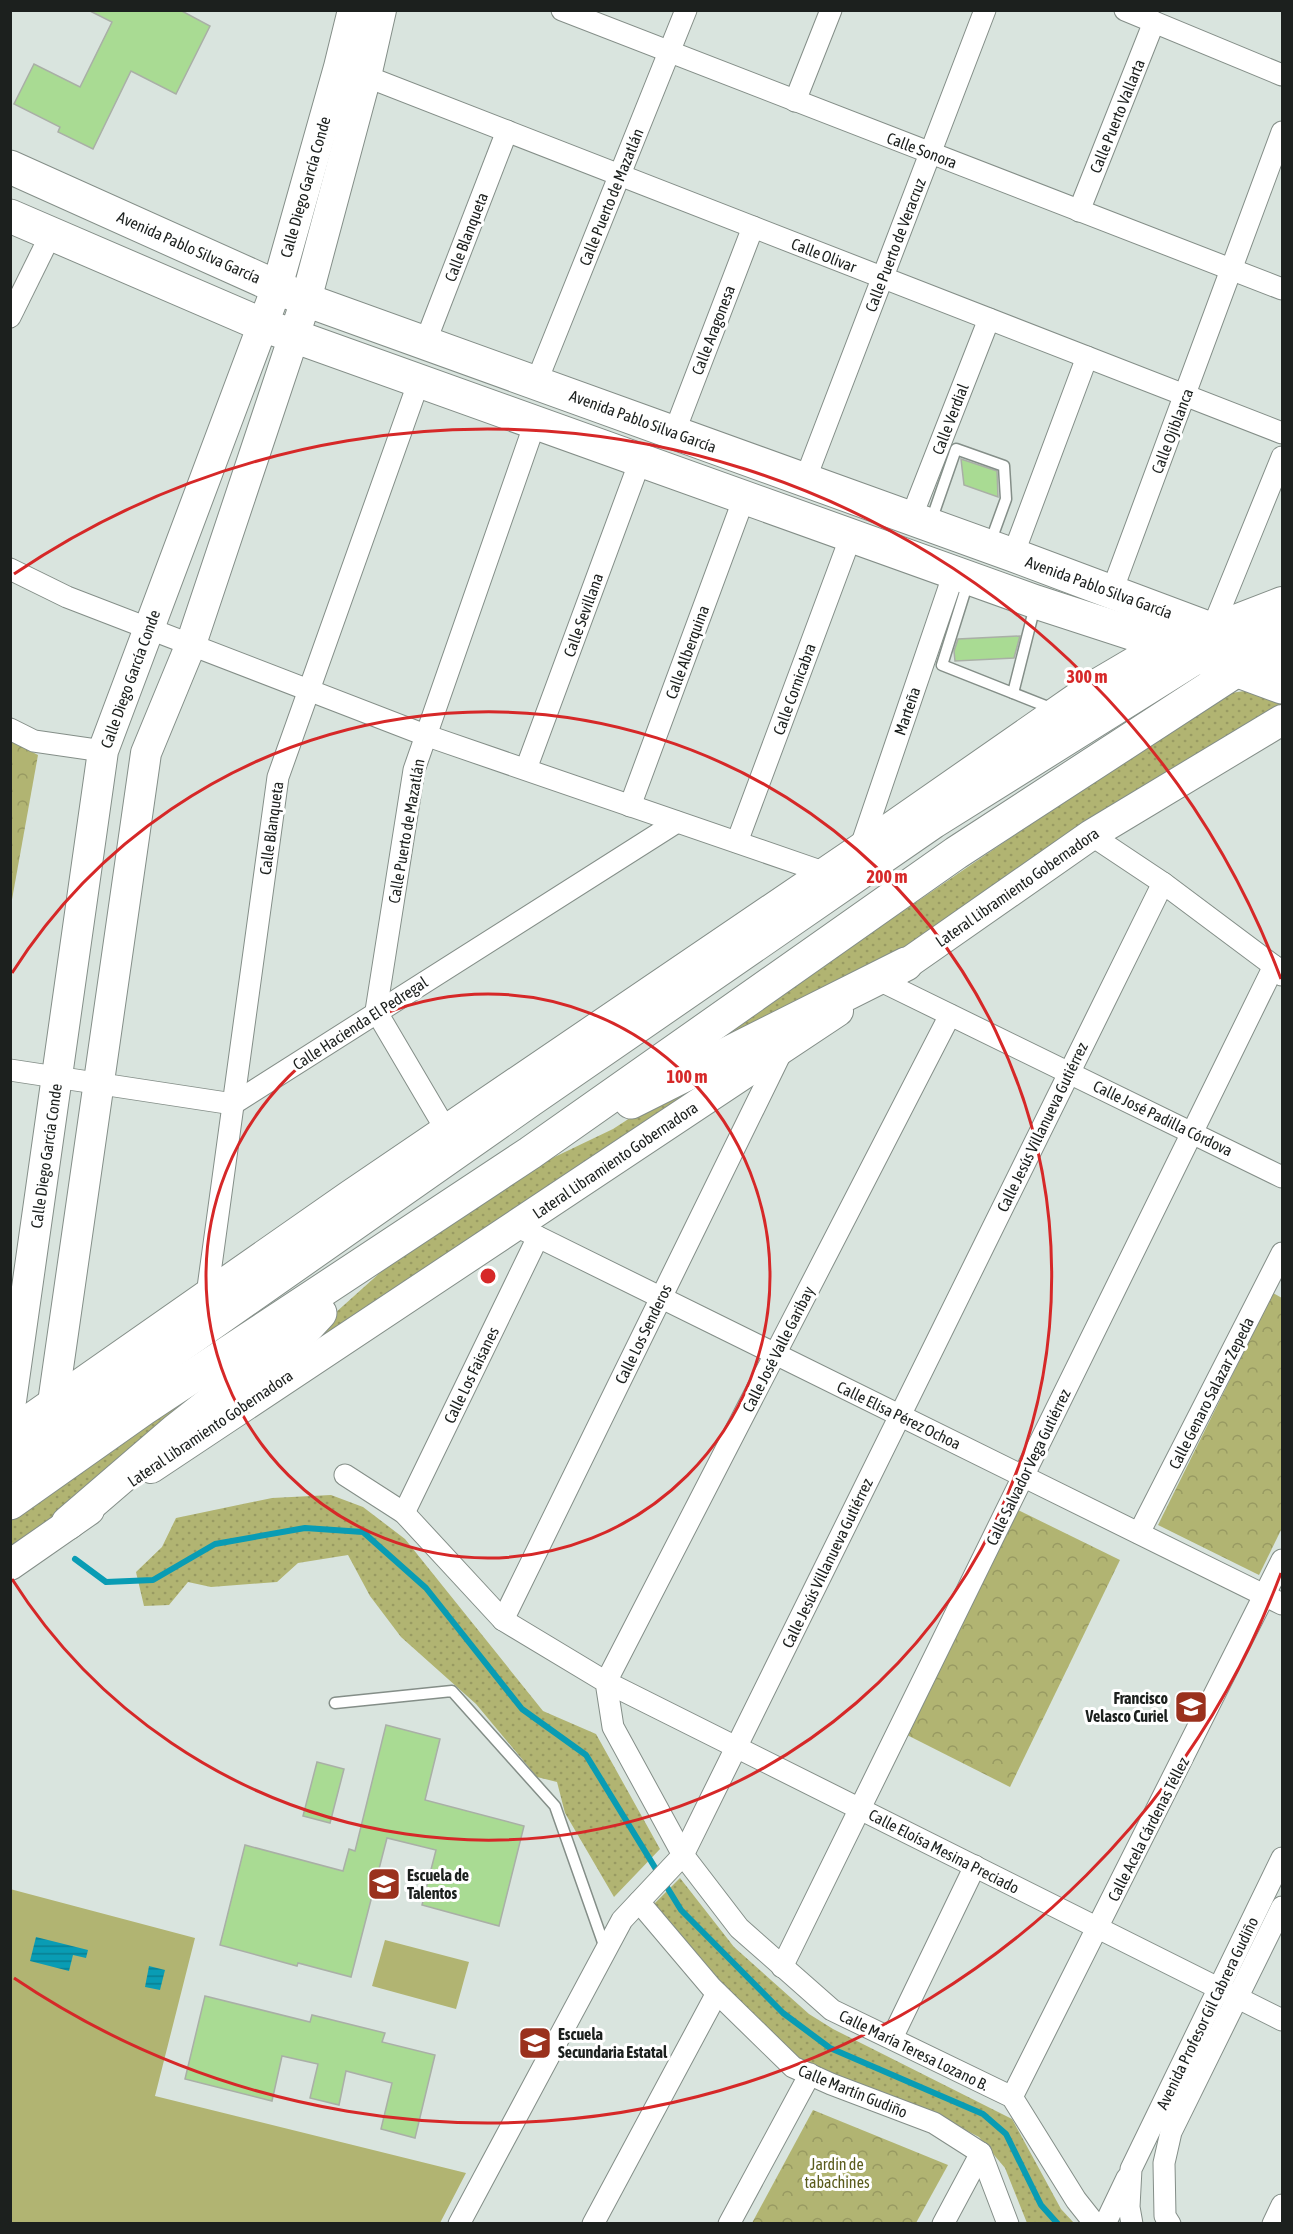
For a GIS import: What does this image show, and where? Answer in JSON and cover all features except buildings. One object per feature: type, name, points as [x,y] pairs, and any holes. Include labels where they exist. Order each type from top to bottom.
[{"type":"main road","name":"Avenida Pablo Silva García","points":[[10,167],[291,293],[1112,591],[1222,649],[1282,687]]},
{"type":"main road","name":"Avenida Pablo Silva García","points":[[10,216],[262,325],[1036,602],[1165,644],[1282,656]]},
{"type":"main road","points":[[10,1465],[453,1140],[933,822],[1222,649],[1282,628]]},
{"type":"main road","points":[[10,1503],[143,1409],[530,1153],[956,853],[1222,649]]},
{"type":"main road","points":[[530,1153],[893,973]]},
{"type":"main road","points":[[68,1523],[175,1431],[307,1327],[380,1251]]},
{"type":"street","name":"Calle Diego García Conde","points":[[352,71],[353,10]]},
{"type":"street","name":"Calle Diego García Conde","points":[[53,1403],[146,753],[191,644],[293,336],[291,293],[352,71],[381,10]]},
{"type":"street","name":"Calle Sonora","points":[[562,10],[1282,289]]},
{"type":"street","name":"Calle Puerto de Mazatlán","points":[[536,383],[686,10]]},
{"type":"street","points":[[795,101],[831,10]]},
{"type":"street","name":"Calle Puerto de Veracruz","points":[[805,480],[985,10]]},
{"type":"street","points":[[1125,10],[1282,75]]},
{"type":"street","name":"Calle Puerto Vallarta","points":[[1079,211],[1154,22]]},
{"type":"street","name":"Calle Olivar","points":[[352,71],[1282,433]]},
{"type":"street","name":"Calle Blanqueta","points":[[425,343],[507,131]]},
{"type":"street","name":"Calle Ojiblanca","points":[[1112,591],[1282,132]]},
{"type":"street","name":"Calle Aragonesa","points":[[674,433],[753,227]]},
{"type":"street","points":[[10,317],[51,234]]},
{"type":"street","name":"Calle Diego García Conde","points":[[10,1408],[103,751],[262,325],[291,293]]},
{"type":"street","name":"Calle Verdial","points":[[921,522],[989,319]]},
{"type":"street","points":[[1001,550],[1087,357]]},
{"type":"street","name":"Calle Blanqueta","points":[[207,1295],[278,777],[419,381]]},
{"type":"street","name":"Calle Puerto de Mazatlán","points":[[376,1011],[414,770],[535,423]]},
{"type":"street","points":[[1222,649],[1282,457]]},
{"type":"street","name":"Calle Sevillana","points":[[526,769],[640,461]]},
{"type":"street","name":"Calle Alberquina","points":[[630,806],[744,498]]},
{"type":"street","name":"Calle Cornicabra","points":[[737,842],[851,536]]},
{"type":"street","points":[[10,569],[68,597],[425,735],[825,873]]},
{"type":"street","name":"Marteña","points":[[860,849],[962,576]]},
{"type":"street","points":[[1222,649],[1282,602]]},
{"type":"street","points":[[10,1432],[207,1295],[453,1140],[825,873],[1097,684],[1165,644]]},
{"type":"street","name":"Lateral Libramiento Gobernadora","points":[[10,1565],[240,1407],[527,1231],[783,1048],[1091,835],[1282,720]]},
{"type":"street","points":[[10,729],[34,741],[103,751]]},
{"type":"street","name":"Calle Hacienda El Pedregal","points":[[233,1104],[376,1011],[677,822]]},
{"type":"street","points":[[1091,835],[1163,883],[1278,971]]},
{"type":"street","name":"Calle Jesús Villanueva Gutiérrez","points":[[459,2223],[622,1920],[677,1861],[736,1747],[1163,883]]},
{"type":"street","name":"Calle Salvador Vega Gutiérrez","points":[[782,1967],[1192,1133],[1278,971]]},
{"type":"street","name":"Calle José Padilla Córdova","points":[[893,973],[950,1015],[1282,1176]]},
{"type":"street","points":[[376,1011],[453,1140]]},
{"type":"street","name":"Calle José Valle Garibay","points":[[606,1682],[950,1015]]},
{"type":"street","name":"Calle Los Senderos","points":[[503,1620],[783,1048]]},
{"type":"street","points":[[10,1070],[233,1104]]},
{"type":"street","name":"Calle Elisa Pérez Ochoa","points":[[527,1231],[1274,1599]]},
{"type":"street","name":"Calle Los Faisanes","points":[[404,1513],[527,1231]]},
{"type":"street","name":"Calle Genaro Salazar Zepeda","points":[[1139,1533],[1282,1253]]},
{"type":"street","points":[[345,1475],[404,1513],[503,1620],[606,1682]]},
{"type":"street","name":"Calle Acela Cárdenas Téllez","points":[[1012,2097],[1098,1928],[1274,1599],[1282,1560]]},
{"type":"street","name":"Calle Eloísa Mesina Preciado","points":[[606,1682],[1282,2020]]},
{"type":"street","name":"Calle María Teresa Lozano B.","points":[[606,1682],[613,1727],[677,1861],[739,1929],[832,2010],[1012,2097]]},
{"type":"street","name":"Avenida Profesor Gil Cabrera Gudiño","points":[[1170,2223],[1165,2216],[1164,2163],[1171,2132],[1282,1858]]},
{"type":"street","points":[[892,2038],[975,1866]]},
{"type":"street","name":"Calle Martín Gudiño","points":[[639,1902],[717,1993],[793,2067],[934,2123],[981,2152]]},
{"type":"street","name":"Avenida Profesor Gil Cabrera Gudiño","points":[[1105,2223],[1131,2169],[1228,1993],[1282,1907]]},
{"type":"street","points":[[593,2223],[717,1993]]},
{"type":"street","points":[[729,2223],[810,2074]]},
{"type":"street","points":[[1012,2097],[1076,2200],[1095,2223]]},
{"type":"street","points":[[943,2223],[981,2152]]},
{"type":"street","points":[[981,2152],[1008,2223]]},
{"type":"street","name":"Avenida Profesor Gil Cabrera Gudiño","points":[[1131,2169],[1129,2207],[1132,2223]]},
{"type":"street","points":[[1274,2223],[1282,2205]]},
{"type":"lane","points":[[921,522],[956,449],[1004,466],[1006,499],[1001,550]]},
{"type":"lane","points":[[962,576],[942,664],[1059,711]]},
{"type":"lane","points":[[1013,693],[1036,602]]},
{"type":"lane","points":[[335,1703],[452,1691],[555,1806],[606,1951]]},
{"type":"green space","points":[[1251,690],[1282,696],[1282,706],[897,958],[695,1053],[1207,704],[1231,693]]},
{"type":"green space","points":[[11,741],[38,755],[11,905]]},
{"type":"green space","points":[[701,1072],[708,1083],[247,1392],[421,1236],[519,1174],[613,1129]]},
{"type":"green space","points":[[1273,1293],[1282,1298],[1282,1528],[1259,1575],[1158,1525]]},
{"type":"green space","points":[[224,1372],[74,1505],[11,1550],[10,1521]]},
{"type":"green space","points":[[331,1495],[363,1507],[405,1539],[543,1711],[596,1734],[660,1849],[614,1897],[565,1813],[557,1782],[537,1777],[476,1704],[401,1637],[370,1596],[348,1555],[298,1563],[277,1582],[211,1587],[188,1582],[169,1605],[144,1606],[136,1572],[162,1547],[176,1518],[272,1498]]},
{"type":"green space","points":[[1016,1509],[1120,1560],[1010,1787],[907,1735]]},
{"type":"green space","points":[[680,1878],[734,1947],[809,2014],[833,2029],[1012,2119],[1061,2209],[1074,2223],[1027,2223],[1005,2168],[979,2137],[936,2115],[801,2061],[717,1982],[651,1907]]},
{"type":"green space","points":[[10,1889],[195,1938],[155,2096],[466,2173],[440,2223],[11,2223]]},
{"type":"green space","points":[[385,1940],[469,1962],[456,2009],[372,1986]]},
{"type":"green space","name":"Jardin de tabachines","points":[[813,2110],[948,2165],[916,2223],[752,2223]]},
{"type":"water","points":[[36,1937],[88,1950],[86,1958],[73,1955],[69,1971],[30,1961]]},
{"type":"water","points":[[149,1966],[165,1970],[160,1990],[145,1987]]},
{"type":"waterway","points":[[75,1559],[106,1582],[153,1580],[215,1544],[305,1528],[363,1532],[426,1588],[522,1709],[586,1755],[681,1910],[783,2013],[830,2048],[983,2114],[1006,2134],[1041,2205],[1058,2224]]},
{"type":"place","name":"Francisco Velasco Curiel","points":[[1191,1707]]},
{"type":"place","name":"Escuela de Talentos","points":[[384,1884]]},
{"type":"place","name":"Escuela Secundaria Estatal","points":[[535,2043]]}]
